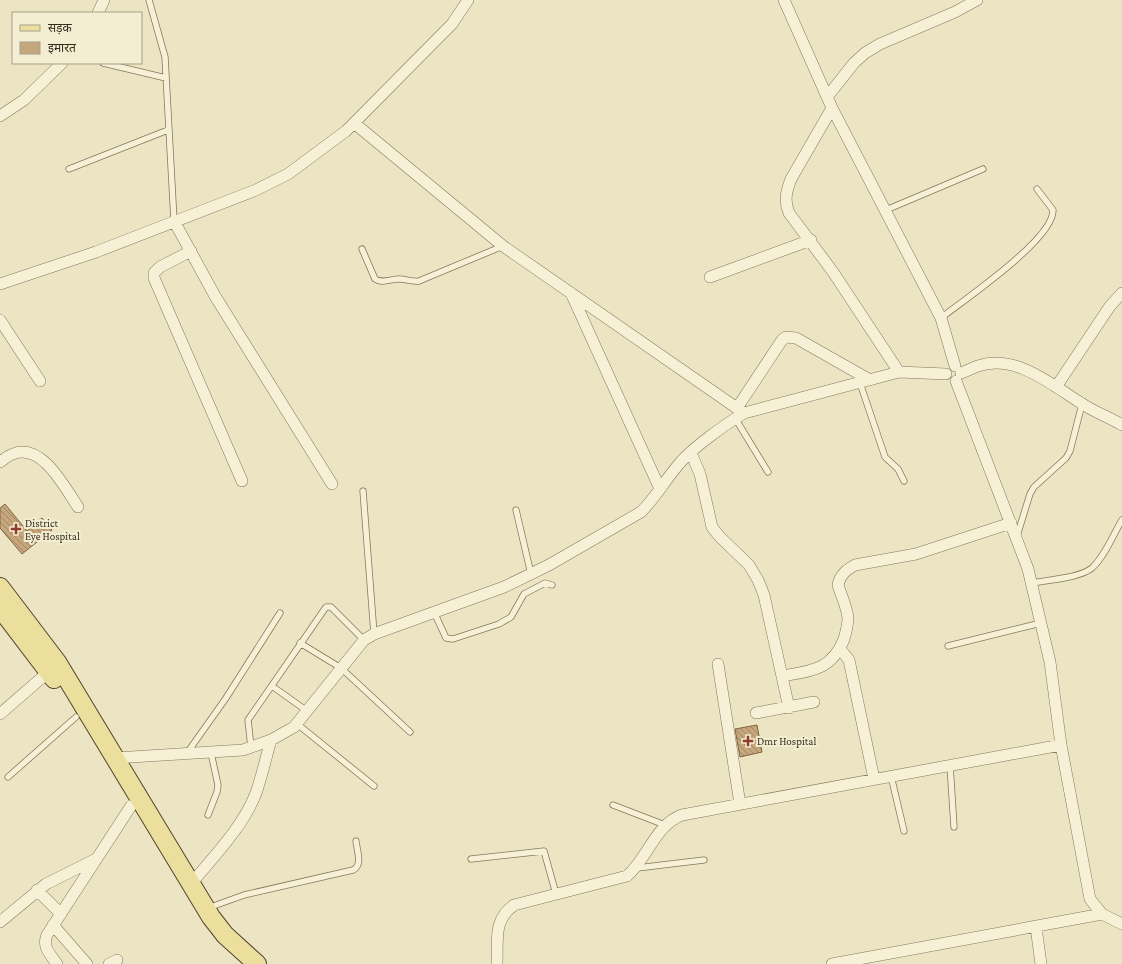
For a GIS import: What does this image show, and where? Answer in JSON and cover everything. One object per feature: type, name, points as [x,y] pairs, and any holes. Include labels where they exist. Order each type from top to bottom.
[{"type":"main road","points":[[0,587],[53,668],[115,758],[206,909],[225,935],[257,964]]},
{"type":"main road","points":[[0,608],[53,668],[76,717],[210,935],[239,964]]},
{"type":"street","points":[[98,12],[104,0]]},
{"type":"street","points":[[0,284],[96,252],[256,190],[288,174],[354,124],[452,24],[468,0]]},
{"type":"street","points":[[784,0],[832,108],[942,318],[957,373],[1031,583],[1050,662],[1061,745],[1090,899],[1102,914],[1122,924]]},
{"type":"street","points":[[827,97],[854,63],[865,53],[880,44],[955,12],[977,0]]},
{"type":"street","points":[[0,116],[24,100],[61,64]]},
{"type":"street","points":[[832,108],[786,190],[785,203],[789,213],[811,240],[899,372]]},
{"type":"street","points":[[354,124],[503,246],[739,413],[899,372],[946,374],[949,380],[957,373],[979,365],[1006,364],[1027,370],[1082,404],[1122,425]]},
{"type":"street","points":[[174,221],[215,296],[332,484]]},
{"type":"street","points":[[710,277],[811,240]]},
{"type":"street","points":[[191,251],[160,267],[154,273],[154,278],[242,481]]},
{"type":"street","points":[[571,293],[660,489]]},
{"type":"street","points":[[1056,387],[1110,306],[1122,293]]},
{"type":"street","points":[[0,320],[40,381]]},
{"type":"street","points":[[115,758],[243,750],[271,740],[296,724],[364,640],[374,634],[504,587],[550,565],[641,512],[680,463],[739,413],[782,340],[786,337],[796,338],[865,381]]},
{"type":"street","points":[[0,462],[14,453],[26,452],[38,456],[46,462],[78,508]]},
{"type":"street","points":[[691,453],[700,474],[712,527],[719,536],[749,565],[758,580],[764,595],[789,708]]},
{"type":"street","points":[[782,676],[809,672],[822,667],[831,660],[840,649],[847,630],[848,617],[838,585],[842,575],[847,569],[855,565],[916,554],[1011,523]]},
{"type":"street","points":[[840,649],[849,660],[874,779]]},
{"type":"street","points":[[718,664],[740,804]]},
{"type":"street","points":[[0,714],[53,668]]},
{"type":"street","points":[[756,713],[789,708],[814,702]]},
{"type":"street","points":[[191,884],[232,832],[256,794],[271,740]]},
{"type":"street","points":[[497,964],[498,930],[500,920],[505,911],[514,905],[617,880],[627,876],[637,868],[665,825],[673,818],[740,804],[1061,745]]},
{"type":"street","points":[[57,964],[45,947],[44,941],[131,806]]},
{"type":"street","points":[[0,922],[37,890],[97,858]]},
{"type":"street","points":[[37,890],[61,914]]},
{"type":"street","points":[[832,964],[850,962],[1102,914]]},
{"type":"street","points":[[53,925],[87,964]]},
{"type":"street","points":[[1036,927],[1041,964]]},
{"type":"lane","points":[[150,0],[164,57],[174,221]]},
{"type":"lane","points":[[107,64],[166,78]]},
{"type":"lane","points":[[69,169],[168,130]]},
{"type":"lane","points":[[886,210],[983,169]]},
{"type":"lane","points":[[942,318],[1027,250],[1050,222],[1053,210],[1037,188]]},
{"type":"lane","points":[[362,249],[375,279],[382,282],[400,279],[413,282],[419,281],[503,246]]},
{"type":"lane","points":[[865,381],[885,457],[898,469],[904,481]]},
{"type":"lane","points":[[1016,538],[1030,494],[1034,487],[1066,458],[1070,452],[1082,404]]},
{"type":"lane","points":[[739,413],[768,472]]},
{"type":"lane","points":[[363,492],[374,634]]},
{"type":"lane","points":[[516,510],[531,574]]},
{"type":"lane","points":[[1031,583],[1082,574],[1091,568],[1099,560],[1122,520]]},
{"type":"lane","points":[[434,612],[443,634],[446,638],[453,639],[499,624],[510,617],[524,594],[545,583],[552,585]]},
{"type":"lane","points":[[252,747],[248,720],[300,642],[328,606],[364,640]]},
{"type":"lane","points":[[187,753],[226,698],[280,613]]},
{"type":"lane","points":[[948,646],[1041,623]]},
{"type":"lane","points":[[300,642],[341,668],[410,732]]},
{"type":"lane","points":[[272,686],[306,711]]},
{"type":"lane","points":[[8,777],[76,717]]},
{"type":"lane","points":[[296,724],[374,786]]},
{"type":"lane","points":[[208,815],[218,792],[218,785],[211,753]]},
{"type":"lane","points":[[950,765],[954,827]]},
{"type":"lane","points":[[891,776],[904,831]]},
{"type":"lane","points":[[613,805],[665,825]]},
{"type":"lane","points":[[206,909],[244,895],[353,870],[358,866],[359,862],[356,841]]},
{"type":"lane","points":[[471,859],[544,851],[556,894]]},
{"type":"lane","points":[[637,868],[704,860]]},
{"type":"building","points":[[5,504],[27,531],[42,518],[52,530],[22,554],[0,528],[0,508]]},
{"type":"building","points":[[757,725],[762,752],[740,757],[735,729]]},
{"type":"place","name":"District Eye Hospital","points":[[16,529]]},
{"type":"place","name":"Dmr Hospital","points":[[748,741]]}]
